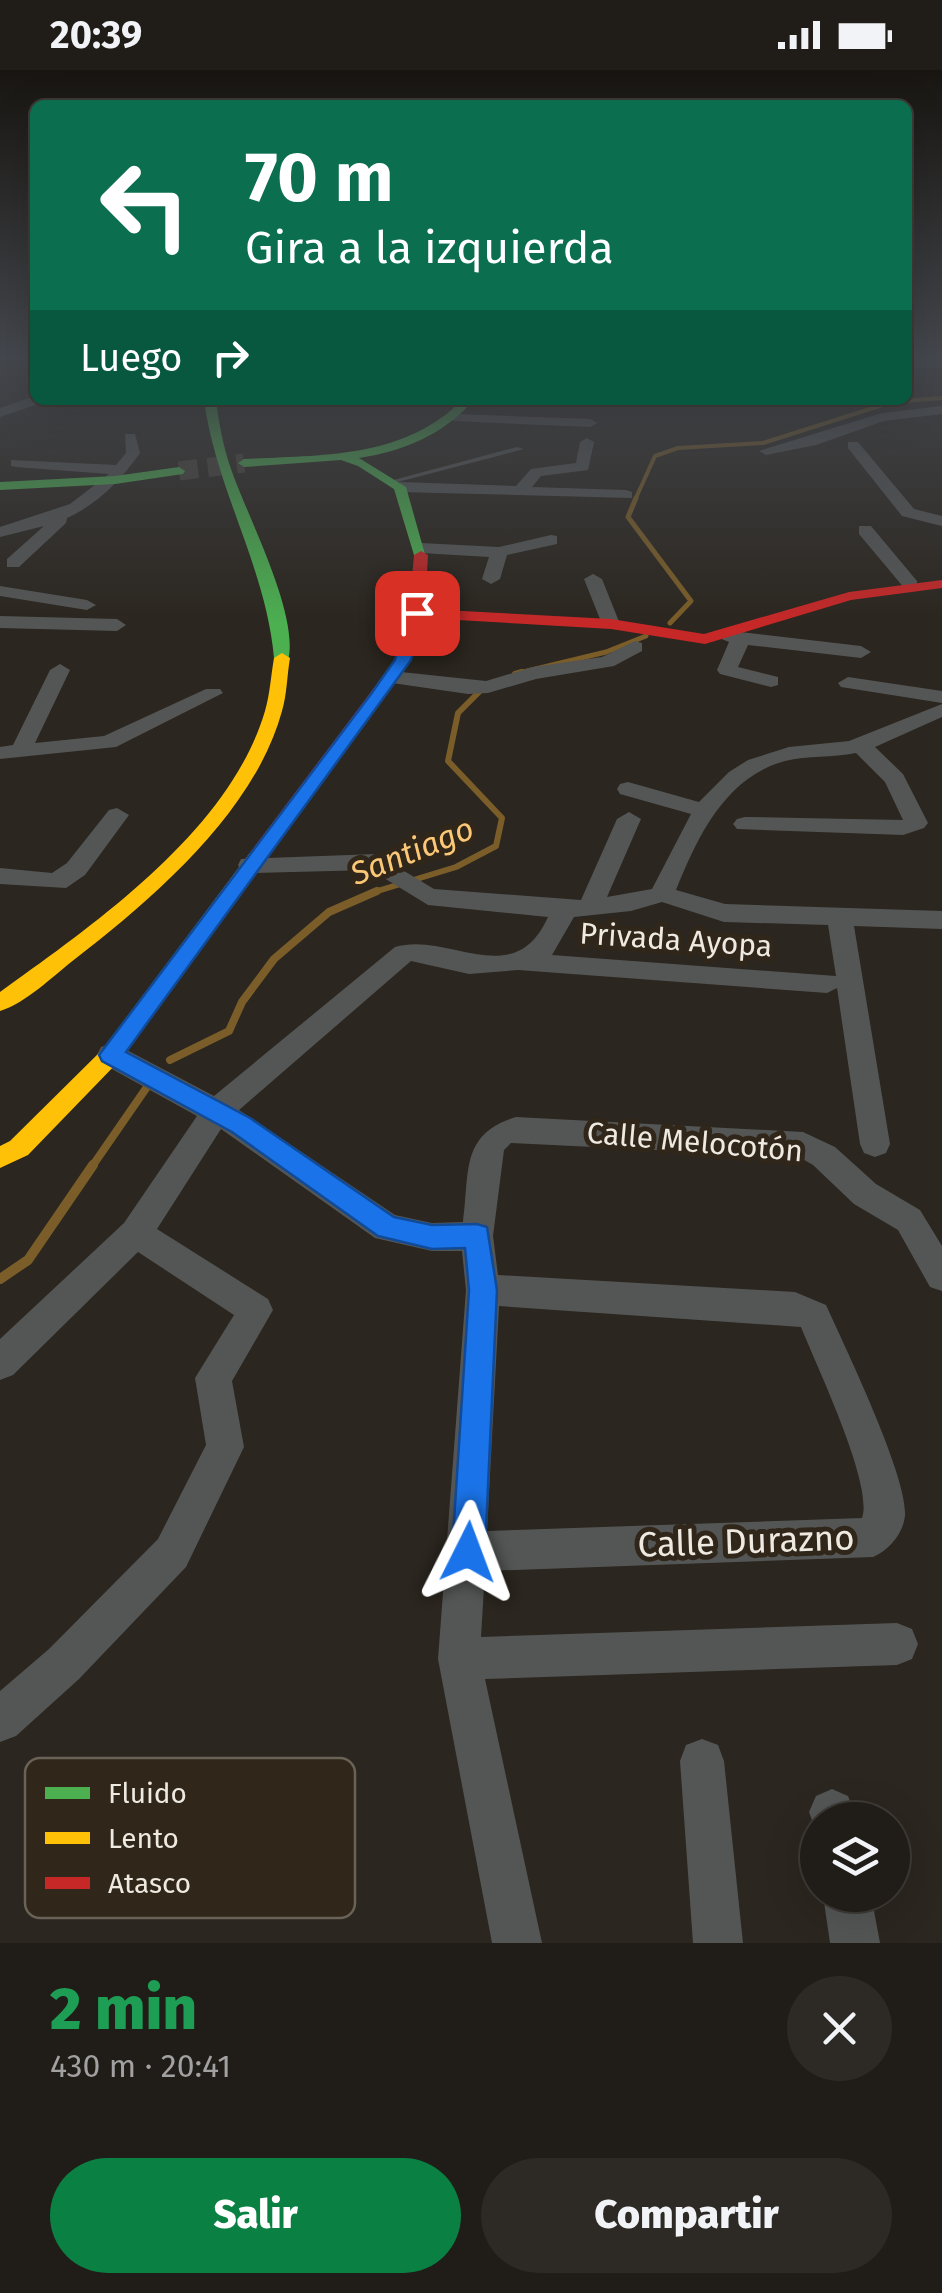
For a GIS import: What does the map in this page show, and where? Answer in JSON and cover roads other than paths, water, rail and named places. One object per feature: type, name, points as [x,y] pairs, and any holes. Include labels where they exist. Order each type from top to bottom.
[{"type":"main road","points":[[196,447],[222,530]]},
{"type":"main road","points":[[0,1003],[65,957],[196,839],[247,766],[274,711],[282,680],[281,628],[276,604],[219,447]]},
{"type":"main road","points":[[244,464],[339,456],[382,447]]},
{"type":"main road","points":[[0,1158],[18,1148],[111,1055],[403,660],[417,613],[421,548],[397,484],[339,456]]},
{"type":"main road","points":[[0,486],[179,471]]},
{"type":"main road","points":[[417,613],[611,624],[683,637],[732,638],[849,596],[942,584]]},
{"type":"street","points":[[13,563],[64,516],[118,475],[133,453],[132,447]]},
{"type":"street","points":[[520,491],[536,472],[583,467],[587,447]]},
{"type":"street","points":[[766,451],[784,447]]},
{"type":"street","points":[[855,447],[908,512],[942,520]]},
{"type":"street","points":[[16,464],[118,475]]},
{"type":"street","points":[[397,484],[626,495]]},
{"type":"street","points":[[0,532],[64,516]]},
{"type":"street","points":[[865,530],[911,585]]},
{"type":"street","points":[[421,548],[499,552],[551,540]]},
{"type":"street","points":[[491,579],[499,552]]},
{"type":"street","points":[[593,579],[611,624]]},
{"type":"street","points":[[0,591],[86,605]]},
{"type":"street","points":[[0,622],[117,625]]},
{"type":"street","points":[[771,681],[728,670],[732,638],[861,652]]},
{"type":"street","points":[[392,676],[468,688],[488,687],[532,673],[606,662],[636,647]]},
{"type":"street","points":[[10,751],[60,670]]},
{"type":"street","points":[[848,683],[942,697]]},
{"type":"street","points":[[10,751],[108,742],[212,693]]},
{"type":"street","points":[[662,894],[678,853],[703,810],[739,775],[781,756],[861,746],[942,710]]},
{"type":"street","points":[[745,824],[903,828],[916,823],[895,779],[861,746]]},
{"type":"street","points":[[628,789],[703,810]]},
{"type":"street","points":[[0,876],[57,882],[76,869],[117,815]]},
{"type":"street","points":[[521,962],[540,953],[576,910],[629,820]]},
{"type":"street","points":[[250,865],[376,862],[428,897],[576,910],[662,894],[724,912],[942,920]]},
{"type":"street","points":[[840,918],[875,1144]]},
{"type":"street","name":"Privada Ayopa","points":[[0,1363],[136,1233],[216,1112],[404,953],[424,950],[466,964],[521,962],[827,982]]},
{"type":"street","points":[[111,1055],[216,1112],[387,1228],[432,1237],[477,1236]]},
{"type":"street","name":"Calle Melocotón","points":[[517,1943],[459,1659],[483,1290],[477,1236],[489,1146],[500,1134],[516,1130],[803,1144],[824,1156],[864,1194],[909,1220],[942,1276]]},
{"type":"street","points":[[0,1720],[64,1664],[172,1553],[225,1447],[213,1378],[256,1310],[136,1233]]},
{"type":"street","name":"Calle Durazno","points":[[468,1552],[873,1536],[886,1518],[883,1486],[814,1316],[795,1308],[483,1290]]},
{"type":"street","points":[[459,1659],[897,1644]]},
{"type":"street","points":[[702,1760],[718,1943]]},
{"type":"street","points":[[850,1912],[855,1943]]},
{"type":"lane","points":[[397,484],[520,449]]},
{"type":"waterway","name":"Santiago","points":[[635,500],[655,456],[688,447]]},
{"type":"waterway","name":"Santiago","points":[[636,498],[628,517],[691,601],[670,623]]},
{"type":"waterway","name":"Santiago","points":[[522,672],[515,674],[606,652],[646,636]]},
{"type":"waterway","name":"Santiago","points":[[376,892],[456,867],[496,846],[502,818],[448,761],[458,713],[484,687]]},
{"type":"waterway","name":"Santiago","points":[[170,1060],[229,1031],[242,1002],[274,959],[329,912],[376,892]]},
{"type":"waterway","name":"Santiago","points":[[371,893],[376,892]]},
{"type":"waterway","name":"Santiago","points":[[91,1168],[147,1087]]},
{"type":"waterway","name":"Santiago","points":[[0,1279],[28,1260],[93,1165]]},
{"type":"tunnel","points":[[179,471],[244,463]]}]
